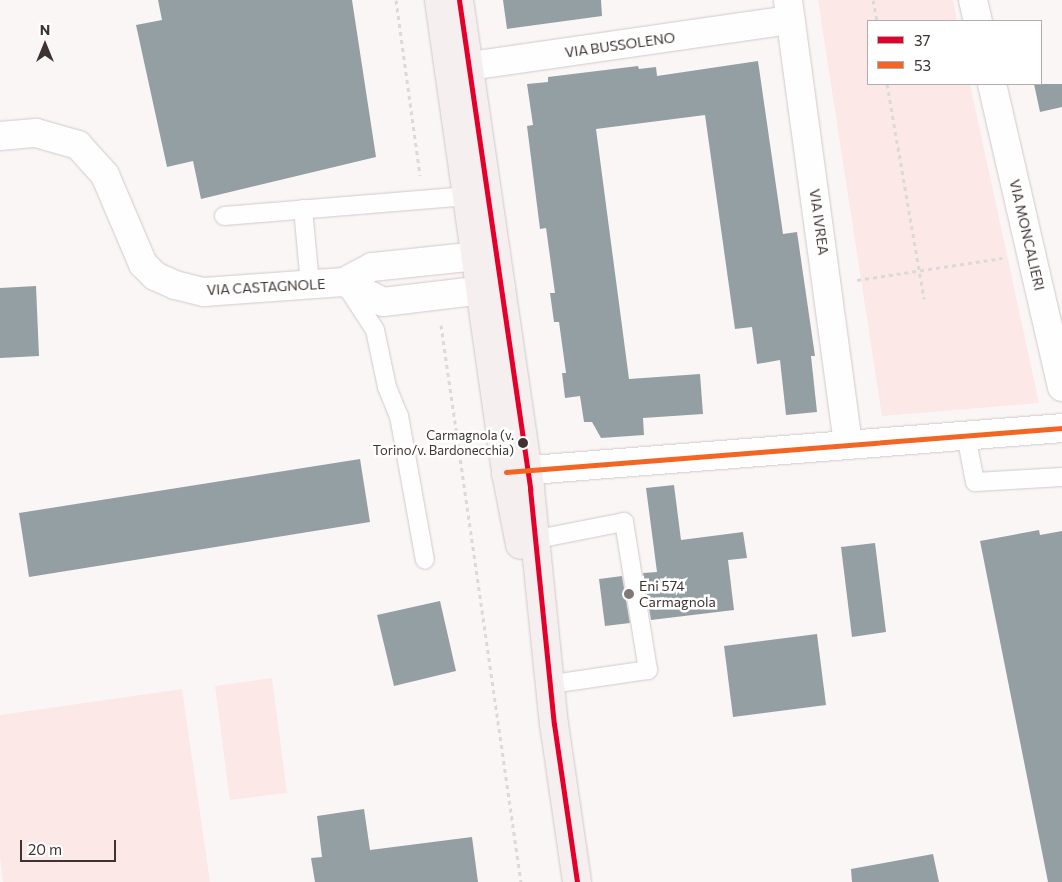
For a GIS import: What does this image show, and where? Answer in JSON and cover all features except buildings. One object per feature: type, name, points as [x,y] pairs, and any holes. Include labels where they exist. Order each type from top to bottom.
[{"type":"main road","points":[[439,0],[459,68]]},
{"type":"main road","points":[[459,0],[459,68],[577,882]]},
{"type":"street","points":[[973,0],[978,20]]},
{"type":"street","name":"VIA BUSSOLENO","points":[[459,68],[790,10]]},
{"type":"street","name":"VIA IVREA","points":[[790,10],[848,444]]},
{"type":"street","name":"VIA MONCALIERI","points":[[992,85],[1062,387]]},
{"type":"street","name":"VIA CASTAGNOLE","points":[[0,136],[36,133],[78,145],[105,175],[143,264],[155,276],[175,285],[204,292],[344,282],[372,268],[486,255]]},
{"type":"street","name":"VIA CASTAGNOLE","points":[[344,282],[383,302],[490,290]]},
{"type":"street","points":[[516,471],[966,434],[1062,428]]},
{"type":"lane","points":[[224,216],[477,195]]},
{"type":"lane","points":[[304,210],[310,285]]},
{"type":"lane","points":[[344,282],[375,330],[388,387],[399,416],[424,560]]},
{"type":"lane","points":[[966,434],[975,482],[1062,477]]},
{"type":"lane","points":[[527,541],[624,522],[648,670],[549,685]]},
{"type":"path","points":[[396,0],[424,199]]},
{"type":"path","points":[[873,0],[876,20]]},
{"type":"path","points":[[887,85],[924,299]]},
{"type":"path","points":[[827,284],[1031,254]]},
{"type":"path","points":[[437,296],[521,882]]},
{"type":"shaded area","points":[[818,0],[953,0],[957,20],[867,20],[867,85],[970,85],[1039,403],[882,416]]},
{"type":"shaded area","points":[[272,678],[287,793],[230,800],[215,686]]},
{"type":"shaded area","points":[[182,689],[210,882],[3,882],[0,858],[0,715]]},
{"type":"transit line","name":"37","points":[[459,0],[530,489],[554,724],[577,882]]},
{"type":"transit line","name":"53","points":[[506,472],[1062,428]]},
{"type":"place","name":"Carmagnola (v. Torino/v. Bardonecchia)","points":[[523,443]]},
{"type":"place","name":"Eni 574 Carmagnola","points":[[629,594]]}]
